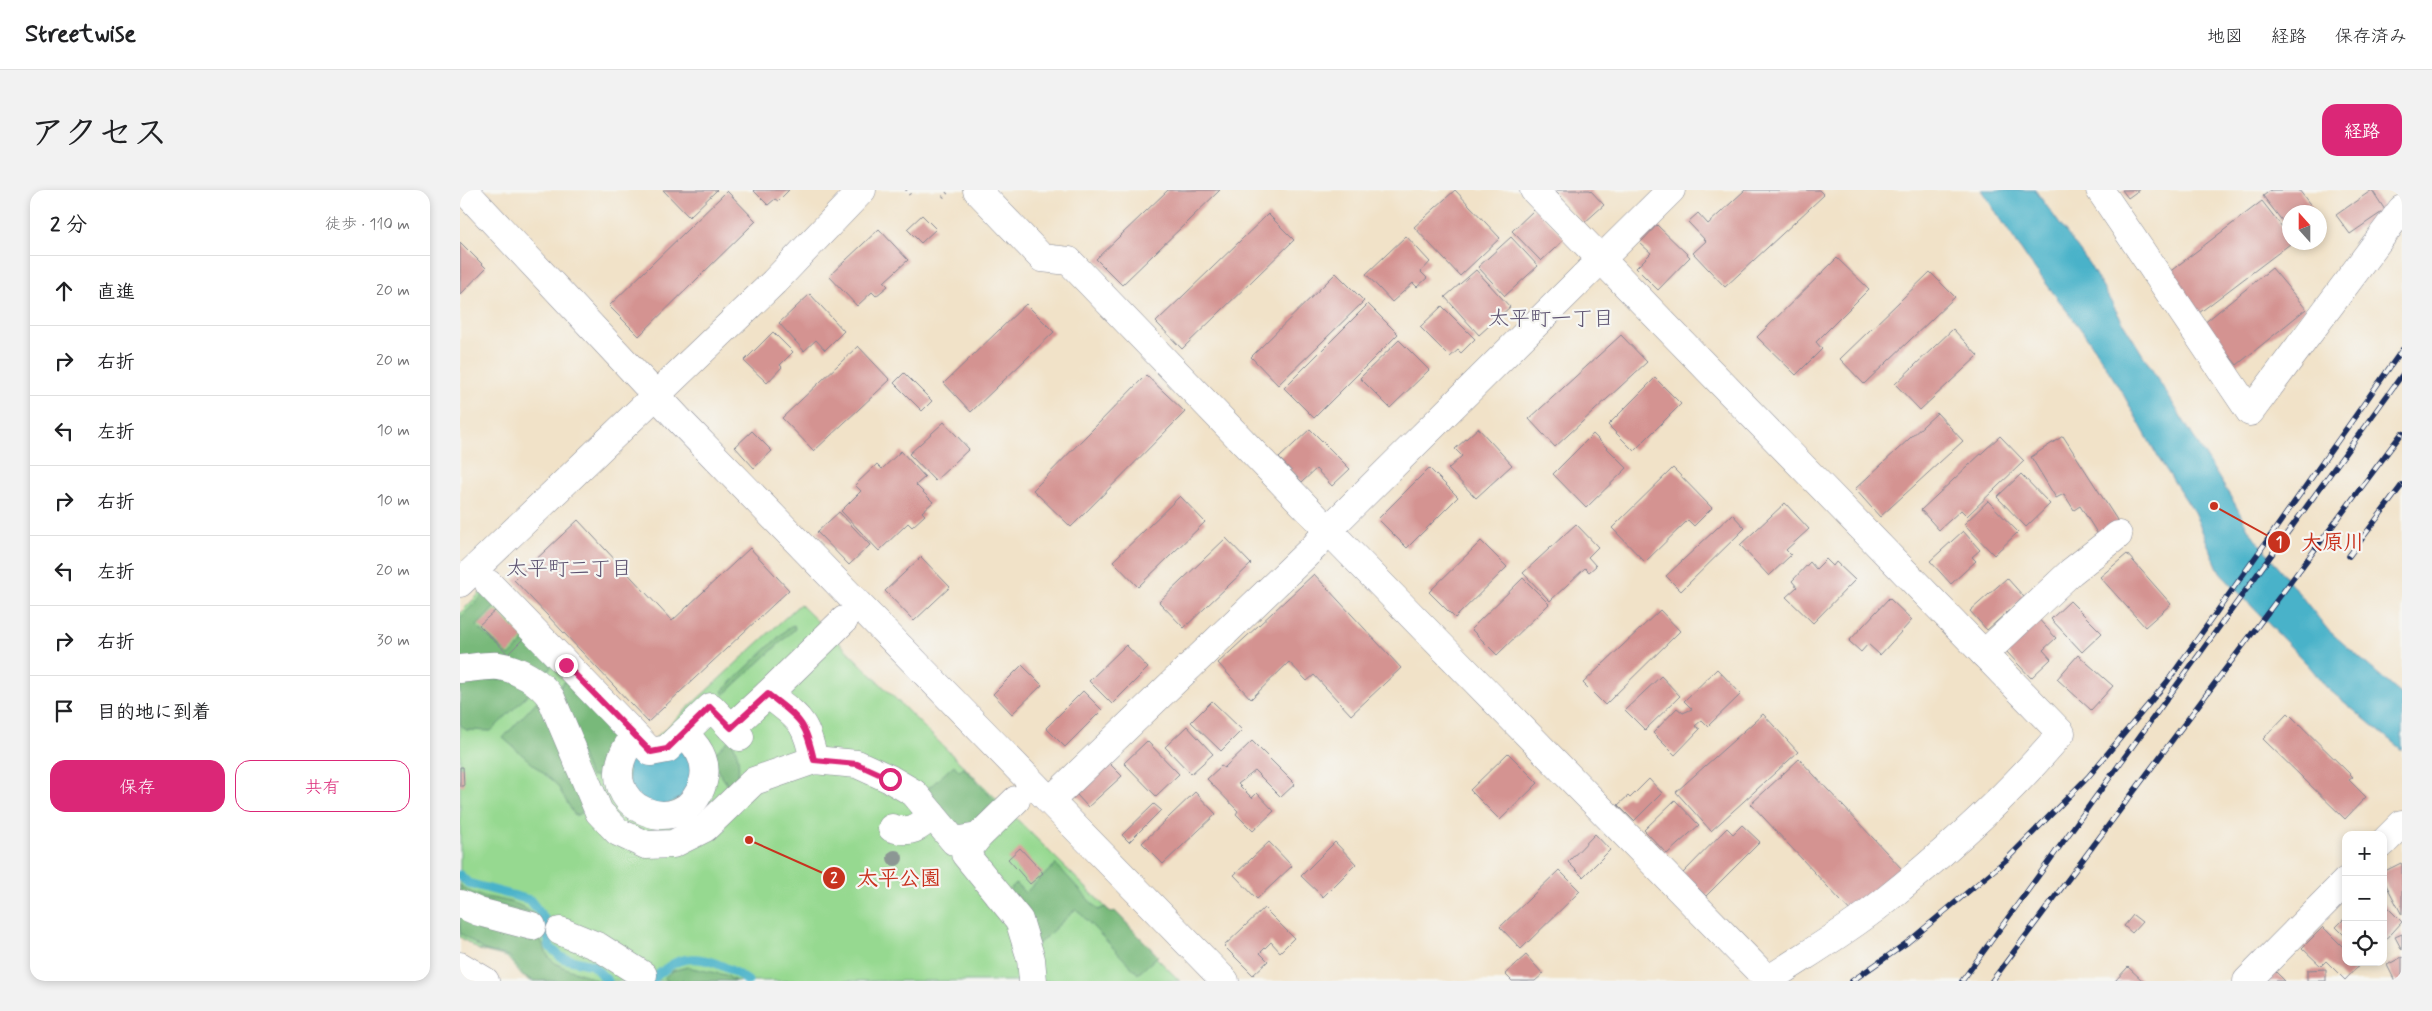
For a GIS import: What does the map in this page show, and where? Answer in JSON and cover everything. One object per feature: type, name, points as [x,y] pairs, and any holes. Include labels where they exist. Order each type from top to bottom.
[{"type":"street","points":[[464,190],[655,394],[1224,981]]},
{"type":"street","points":[[460,583],[774,282],[862,190]]},
{"type":"street","points":[[977,190],[1042,258],[1069,261],[1328,530],[1768,980],[1881,904],[1984,815],[2025,776],[2061,733],[1534,190]]},
{"type":"street","points":[[1050,801],[1315,546],[1328,530],[1671,190]]},
{"type":"street","points":[[2100,190],[2250,412],[2402,209]]},
{"type":"street","points":[[1984,654],[2071,572],[2118,535]]},
{"type":"street","points":[[489,584],[651,752],[667,749],[710,707],[735,733],[768,694],[844,620]]},
{"type":"street","points":[[544,688],[566,665]]},
{"type":"street","points":[[460,669],[499,666],[521,674],[544,688],[551,698],[598,812],[618,832],[646,845],[673,844],[705,828],[754,781],[814,760],[857,764],[890,779],[914,793],[954,841],[978,837]]},
{"type":"street","points":[[768,694],[800,719],[808,734],[814,760]]},
{"type":"street","points":[[629,744],[621,756],[618,770],[620,785],[626,798],[637,808],[651,814],[665,816],[680,812],[692,803],[703,784],[705,766],[702,755],[688,738]]},
{"type":"street","points":[[1016,800],[978,837],[964,854],[1019,920],[1031,959],[1033,981]]},
{"type":"street","points":[[892,828],[901,831],[915,830],[932,815]]},
{"type":"street","points":[[2247,981],[2342,885]]},
{"type":"street","points":[[460,904],[479,912],[532,926]]},
{"type":"street","points":[[560,931],[599,947],[643,975]]},
{"type":"street","points":[[460,966],[485,981]]},
{"type":"path","points":[[906,190],[910,195]]},
{"type":"path","points":[[943,197],[950,190]]},
{"type":"green space","points":[[493,580],[650,743],[800,604],[1180,981],[531,981],[522,976],[507,957],[479,950],[460,937],[460,613]]},
{"type":"green space","points":[[484,594],[496,606],[477,626],[509,656],[526,639],[550,663],[551,668],[542,675],[460,661],[460,618]]},
{"type":"green space","points":[[794,625],[795,629],[724,695],[722,691],[789,627]]},
{"type":"green space","points":[[508,678],[532,691],[491,731],[466,730],[460,724],[460,681]]},
{"type":"green space","points":[[565,681],[622,738],[609,774],[590,777],[557,691]]},
{"type":"green space","points":[[539,699],[587,810],[575,816],[557,785],[503,738]]},
{"type":"green space","points":[[730,739],[734,745],[739,765],[733,792],[710,758]]},
{"type":"green space","points":[[954,765],[959,771],[964,768],[995,801],[971,824],[957,828],[924,792]]},
{"type":"green space","points":[[1056,864],[1098,910],[1105,907],[1111,913],[1115,911],[1158,956],[1138,974],[1076,909],[1035,947],[1007,892],[1016,883],[1025,893]]},
{"type":"green space","points":[[460,885],[477,895],[506,901],[525,908],[534,915],[460,894]]},
{"type":"green space","points":[[460,916],[540,938],[552,961],[597,981],[534,981],[524,976],[509,956],[484,950],[460,933]]},
{"type":"green space","points":[[687,967],[725,975],[736,981],[668,981],[664,978],[672,971]]},
{"type":"water","points":[[1981,190],[2035,190],[2089,264],[2235,504],[2248,529],[2328,630],[2402,695],[2402,750],[2327,688],[2309,666],[2220,573],[2194,512],[2159,459],[2122,392],[2089,340],[2029,261]]},
{"type":"water","points":[[688,744],[695,790],[659,809],[631,794],[626,752]]},
{"type":"building","points":[[663,190],[717,190],[689,217]]},
{"type":"building","points":[[753,190],[789,190],[778,201],[775,199],[768,205]]},
{"type":"building","points":[[1168,190],[1220,190],[1122,285],[1096,259]]},
{"type":"building","points":[[1455,190],[1500,238],[1460,276],[1414,227]]},
{"type":"building","points":[[1554,190],[1590,190],[1604,205],[1584,223]]},
{"type":"building","points":[[1745,190],[1819,190],[1824,195],[1725,287],[1693,253],[1706,241],[1688,222],[1698,213],[1708,224]]},
{"type":"building","points":[[2122,190],[2139,190],[2128,198]]},
{"type":"building","points":[[2271,190],[2299,190],[2311,205],[2282,205],[2282,221],[2263,196]]},
{"type":"building","points":[[2372,190],[2385,210],[2350,234],[2336,215]]},
{"type":"building","points":[[727,191],[756,221],[639,336],[609,306]]},
{"type":"building","points":[[2262,201],[2282,227],[2282,250],[2199,313],[2168,273]]},
{"type":"building","points":[[1535,209],[1565,239],[1541,261],[1512,231]]},
{"type":"building","points":[[1268,214],[1294,240],[1182,349],[1156,322]]},
{"type":"building","points":[[922,215],[936,229],[921,243],[907,229]]},
{"type":"building","points":[[1657,225],[1690,257],[1658,290],[1636,268],[1651,253],[1640,243]]},
{"type":"building","points":[[879,229],[908,260],[884,282],[888,286],[876,296],[872,292],[857,306],[829,276]]},
{"type":"building","points":[[1406,236],[1430,262],[1421,272],[1427,278],[1417,287],[1413,283],[1392,302],[1366,274]]},
{"type":"building","points":[[1511,237],[1538,266],[1505,296],[1478,267]]},
{"type":"building","points":[[460,242],[486,268],[460,295]]},
{"type":"building","points":[[1837,258],[1869,289],[1816,342],[1822,349],[1796,375],[1757,337]]},
{"type":"building","points":[[2272,268],[2306,309],[2237,365],[2203,324]]},
{"type":"building","points":[[1476,270],[1510,307],[1479,335],[1445,297]]},
{"type":"building","points":[[1930,272],[1955,297],[1864,384],[1840,359]]},
{"type":"building","points":[[1336,273],[1364,301],[1278,385],[1251,357]]},
{"type":"building","points":[[810,294],[844,331],[825,350],[816,340],[804,351],[779,323]]},
{"type":"building","points":[[1026,304],[1054,332],[971,412],[944,383]]},
{"type":"building","points":[[1368,304],[1398,334],[1314,418],[1284,388]]},
{"type":"building","points":[[1442,306],[1475,339],[1461,353],[1458,350],[1450,357],[1420,327]]},
{"type":"building","points":[[1953,329],[1978,356],[1920,410],[1895,384]]},
{"type":"building","points":[[773,332],[793,352],[780,365],[782,367],[767,383],[744,361]]},
{"type":"building","points":[[1621,335],[1647,362],[1555,447],[1529,419]]},
{"type":"building","points":[[1399,340],[1429,370],[1390,408],[1360,378]]},
{"type":"building","points":[[858,346],[890,380],[814,451],[782,418]]},
{"type":"building","points":[[904,373],[932,401],[922,411],[894,383]]},
{"type":"building","points":[[1146,375],[1185,412],[1071,527],[1033,490]]},
{"type":"building","points":[[1655,378],[1681,404],[1634,451],[1608,425]]},
{"type":"building","points":[[1937,413],[1963,441],[1880,517],[1855,489]]},
{"type":"building","points":[[944,422],[969,449],[935,481],[909,454]]},
{"type":"building","points":[[1478,428],[1512,465],[1476,498],[1448,469],[1462,456],[1455,449]]},
{"type":"building","points":[[1310,429],[1350,469],[1332,486],[1316,469],[1302,482],[1279,458]]},
{"type":"building","points":[[752,431],[772,451],[754,468],[735,447]]},
{"type":"building","points":[[1593,434],[1627,468],[1586,508],[1553,474]]},
{"type":"building","points":[[2000,436],[2024,461],[1967,516],[1961,510],[1939,530],[1921,510]]},
{"type":"building","points":[[2063,436],[2119,523],[2099,536],[2080,506],[2074,510],[2064,494],[2056,498],[2031,457]]},
{"type":"building","points":[[901,451],[925,477],[916,485],[933,502],[922,512],[925,515],[912,527],[908,523],[879,551],[841,511],[861,491],[855,485],[877,464],[882,469]]},
{"type":"building","points":[[1429,468],[1458,497],[1407,548],[1378,519]]},
{"type":"building","points":[[1673,468],[1712,508],[1694,526],[1688,520],[1645,562],[1612,528]]},
{"type":"building","points":[[2021,474],[2050,504],[2026,527],[1997,497]]},
{"type":"building","points":[[1180,496],[1205,522],[1138,587],[1113,561]]},
{"type":"building","points":[[1988,501],[2018,532],[1994,555],[1964,524]]},
{"type":"building","points":[[1785,503],[1809,529],[1786,550],[1791,555],[1769,576],[1740,545]]},
{"type":"building","points":[[839,512],[870,545],[849,565],[817,532]]},
{"type":"building","points":[[1732,514],[1745,528],[1681,591],[1666,576]]},
{"type":"building","points":[[578,520],[672,621],[750,548],[789,590],[648,722],[514,580]]},
{"type":"building","points":[[1576,524],[1598,547],[1588,557],[1596,566],[1589,572],[1585,568],[1550,601],[1523,573]]},
{"type":"building","points":[[1963,531],[1980,550],[1972,557],[1976,561],[1951,584],[1930,561]]},
{"type":"building","points":[[1226,538],[1251,564],[1184,628],[1159,602]]},
{"type":"building","points":[[1481,541],[1507,567],[1455,618],[1429,592]]},
{"type":"building","points":[[2127,554],[2171,604],[2145,627],[2100,577]]},
{"type":"building","points":[[921,557],[950,587],[914,621],[885,591]]},
{"type":"building","points":[[1826,559],[1833,566],[1836,562],[1855,580],[1813,623],[1786,597],[1797,587],[1792,581],[1810,562],[1816,569]]},
{"type":"building","points":[[1314,574],[1401,668],[1351,715],[1314,675],[1307,681],[1289,662],[1251,699],[1218,663]]},
{"type":"building","points":[[1523,578],[1549,604],[1497,655],[1471,629]]},
{"type":"building","points":[[2007,578],[2024,597],[1987,630],[1970,611]]},
{"type":"building","points":[[1889,598],[1912,620],[1880,655],[1868,644],[1861,652],[1849,641]]},
{"type":"building","points":[[2070,601],[2102,633],[2082,652],[2051,619]]},
{"type":"building","points":[[496,610],[524,638],[508,654],[479,625]]},
{"type":"building","points":[[1660,610],[1680,631],[1605,705],[1583,683]]},
{"type":"building","points":[[2035,615],[2056,638],[2043,650],[2051,659],[2031,678],[2006,651]]},
{"type":"building","points":[[1126,645],[1148,668],[1112,704],[1089,681]]},
{"type":"building","points":[[2078,655],[2113,686],[2091,710],[2057,679]]},
{"type":"building","points":[[1022,665],[1042,685],[1012,714],[993,694]]},
{"type":"building","points":[[1717,669],[1741,694],[1708,726],[1702,720],[1695,726],[1700,729],[1675,755],[1653,733],[1677,708],[1683,713],[1692,709],[1684,701]]},
{"type":"building","points":[[1661,676],[1680,696],[1645,730],[1625,710]]},
{"type":"building","points":[[1083,691],[1102,710],[1065,747],[1046,728]]},
{"type":"building","points":[[1212,701],[1242,730],[1221,751],[1191,722]]},
{"type":"building","points":[[2288,713],[2353,777],[2349,780],[2366,797],[2345,819],[2263,739]]},
{"type":"building","points":[[1763,714],[1798,752],[1711,831],[1676,792]]},
{"type":"building","points":[[1187,726],[1213,754],[1191,774],[1165,747]]},
{"type":"building","points":[[1147,741],[1179,774],[1156,796],[1124,763]]},
{"type":"building","points":[[1252,741],[1295,784],[1281,797],[1255,771],[1238,784],[1252,798],[1257,793],[1274,811],[1253,831],[1236,814],[1238,811],[1207,779],[1221,766],[1224,768]]},
{"type":"building","points":[[1508,753],[1538,783],[1500,820],[1470,790]]},
{"type":"building","points":[[1799,759],[1902,869],[1853,914],[1751,804]]},
{"type":"building","points":[[1109,763],[1122,776],[1088,807],[1076,794]]},
{"type":"building","points":[[460,767],[463,767],[464,786],[460,786]]},
{"type":"building","points":[[1649,779],[1662,793],[1634,821],[1618,805],[1628,796],[1630,798]]},
{"type":"building","points":[[1195,792],[1216,814],[1163,864],[1142,843]]},
{"type":"building","points":[[1675,800],[1699,825],[1667,854],[1644,830]]},
{"type":"building","points":[[1154,804],[1161,810],[1129,842],[1122,835]]},
{"type":"building","points":[[1742,825],[1760,842],[1706,896],[1683,873],[1727,828],[1733,834]]},
{"type":"building","points":[[1595,834],[1610,850],[1583,877],[1568,862]]},
{"type":"building","points":[[1269,842],[1292,866],[1257,899],[1234,875]]},
{"type":"building","points":[[1335,842],[1356,864],[1323,897],[1301,876]]},
{"type":"building","points":[[1020,848],[1043,873],[1030,884],[1008,859]]},
{"type":"building","points":[[2401,863],[2402,865],[2402,915],[2387,887],[2387,870]]},
{"type":"building","points":[[1559,870],[1580,891],[1521,949],[1500,927]]},
{"type":"building","points":[[2387,907],[2402,922],[2387,939]]},
{"type":"building","points":[[1264,908],[1294,938],[1280,952],[1271,942],[1260,953],[1268,961],[1253,975],[1224,946]]},
{"type":"building","points":[[2133,915],[2142,922],[2132,933],[2124,926]]},
{"type":"building","points":[[2342,921],[2342,933],[2336,927]]},
{"type":"building","points":[[2323,927],[2342,946],[2342,966],[2358,966],[2345,980],[2326,961],[2321,966],[2302,948]]},
{"type":"building","points":[[2402,934],[2402,950],[2395,937]]},
{"type":"building","points":[[1526,955],[1543,974],[1535,981],[1512,981],[1505,974]]},
{"type":"building","points":[[2402,957],[2402,981],[2395,981],[2387,965]]},
{"type":"building","points":[[2128,967],[2143,981],[2115,981]]},
{"type":"building","points":[[2326,969],[2326,981],[2307,981],[2307,970]]},
{"type":"building","points":[[2275,971],[2285,981],[2265,981]]},
{"type":"waterway","points":[[460,875],[468,883],[530,900],[544,918],[550,947],[562,958],[592,965],[608,981]]},
{"type":"waterway","points":[[651,981],[675,963],[688,959],[706,960],[715,963],[733,971],[748,981]]},
{"type":"railway","points":[[1852,981],[1908,942],[2006,860],[2088,777],[2167,682],[2402,350]]},
{"type":"railway","points":[[1962,981],[2402,375]]},
{"type":"railway","points":[[1992,981],[2402,433]]},
{"type":"railway","points":[[2349,556],[2402,485]]},
{"type":"place","name":"大原川","points":[[2214,506]]},
{"type":"place","name":"太平公園","points":[[749,840]]},
{"type":"district","name":"太平町一丁目","points":[[1551,318]]},
{"type":"district","name":"太平町二丁目","points":[[569,568]]},
{"type":"route","points":[[566,665],[651,752],[667,749],[710,707],[731,728],[768,694],[800,719],[810,739],[814,760],[857,764],[890,779]]}]
